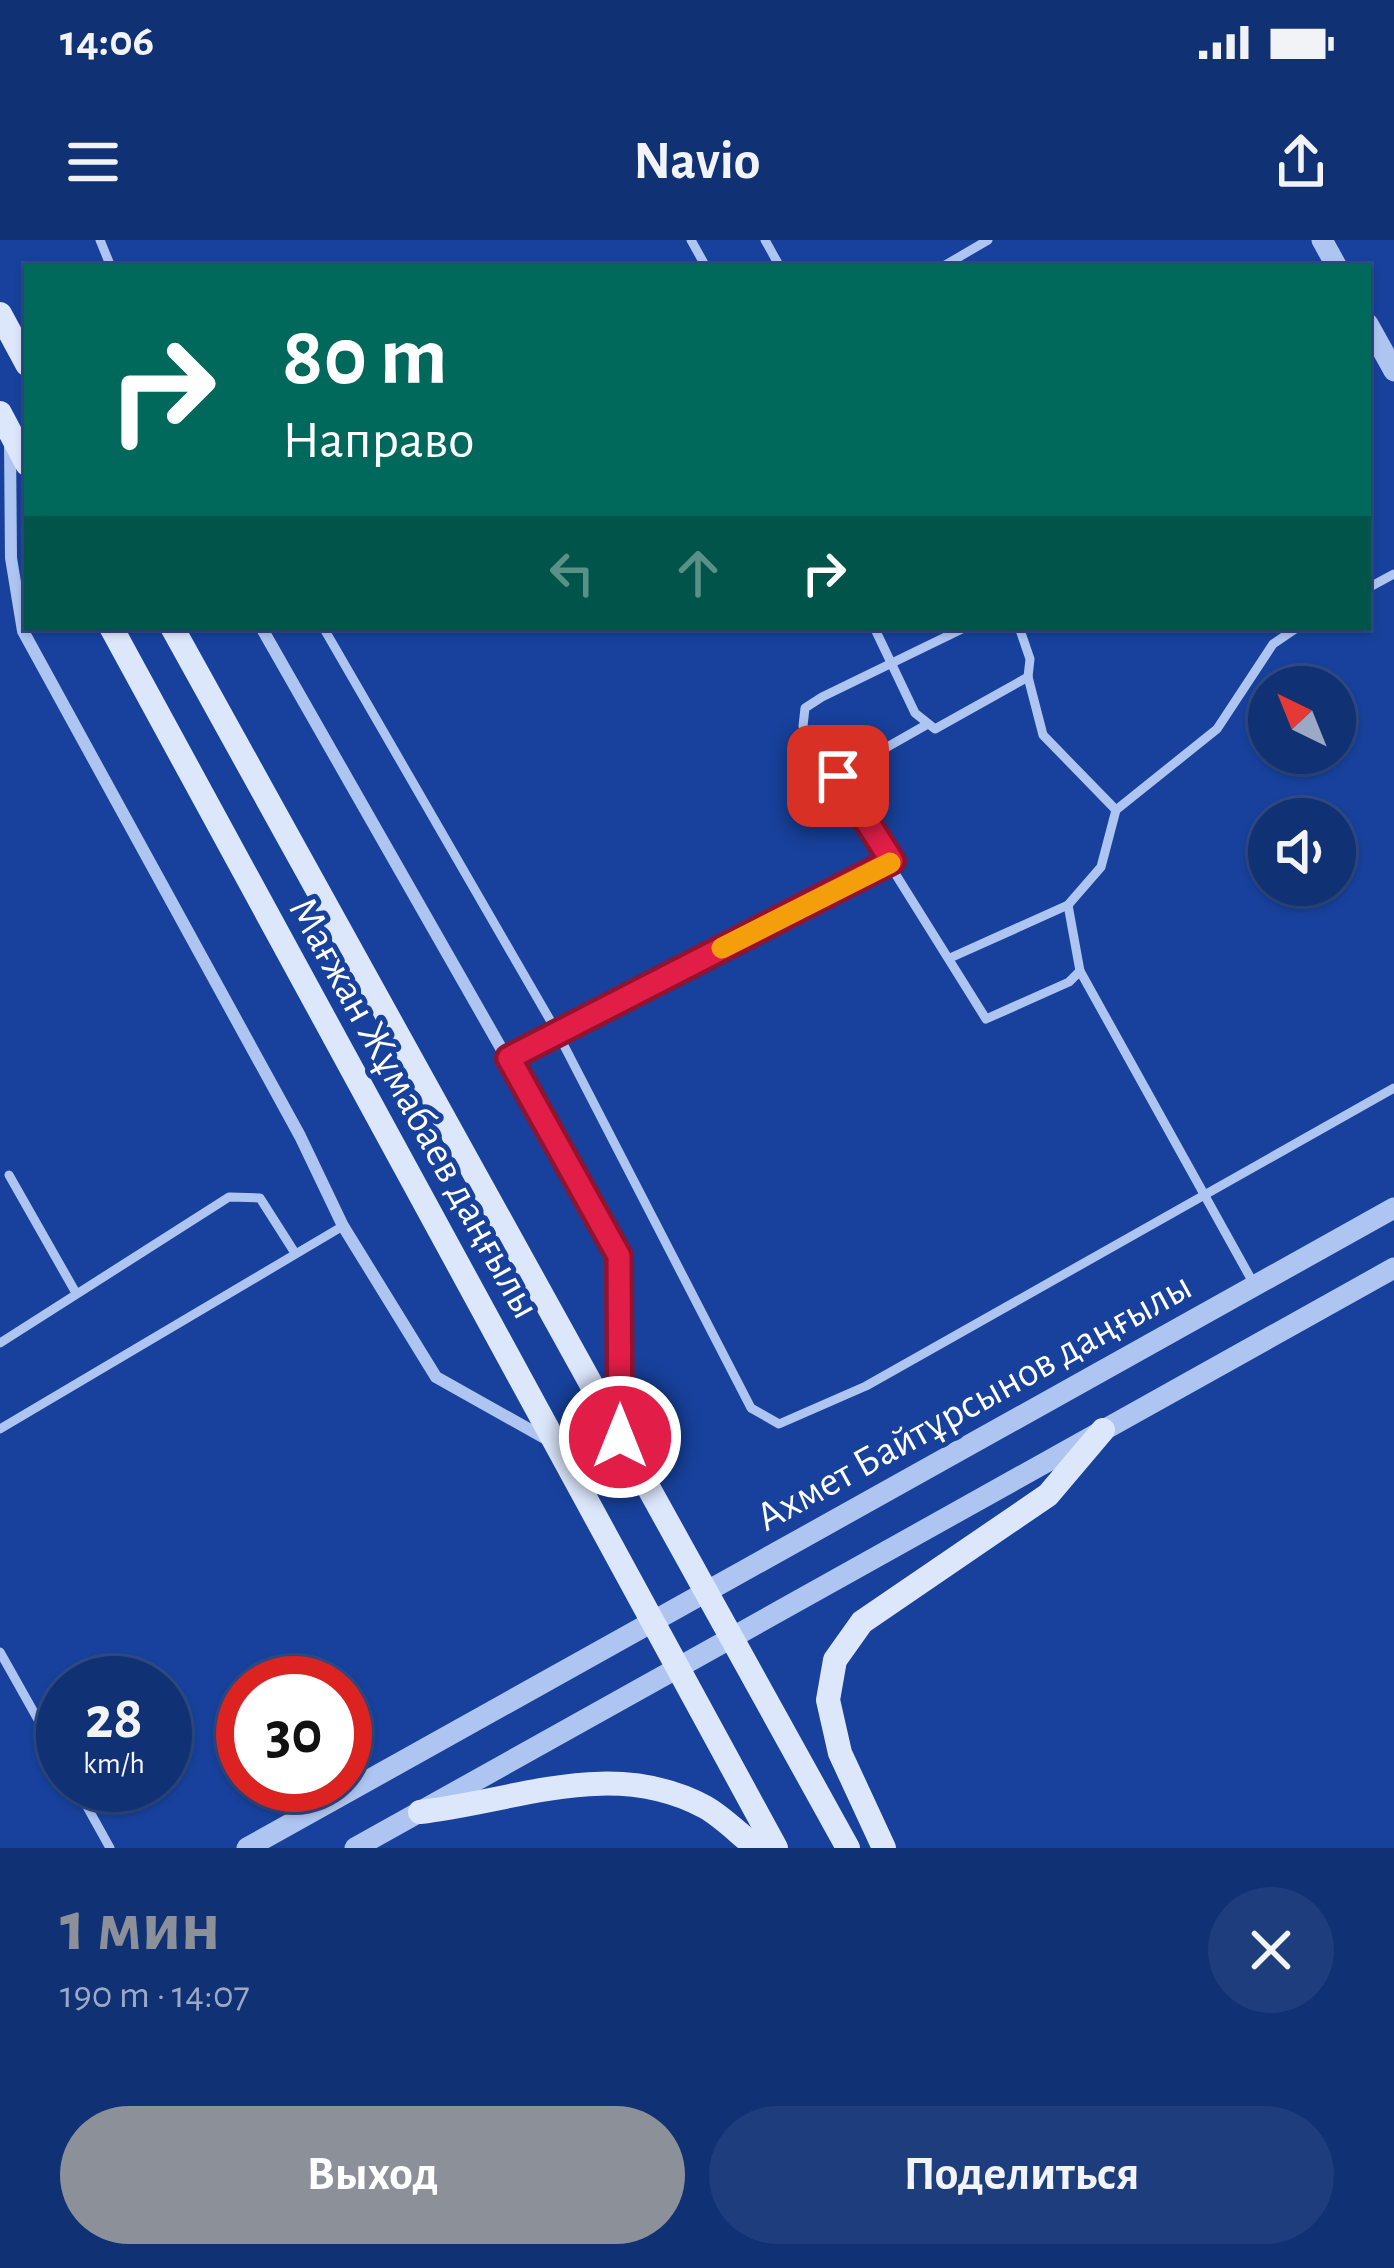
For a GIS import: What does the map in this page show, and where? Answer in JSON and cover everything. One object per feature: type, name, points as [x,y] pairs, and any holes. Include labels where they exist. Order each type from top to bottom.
[{"type":"main road","points":[[0,314],[24,358]]},
{"type":"main road","points":[[5,421],[24,458]]},
{"type":"main road","name":"Мағжан Жұмабаев даңғылы","points":[[113,630],[776,1848]]},
{"type":"main road","name":"Мағжан Жұмабаев даңғылы","points":[[174,630],[848,1848]]},
{"type":"main road","points":[[884,1848],[839,1753],[828,1700],[835,1660],[862,1622],[1048,1495],[1103,1430]]},
{"type":"main road","points":[[420,1812],[482,1805],[550,1786],[627,1780],[705,1807],[757,1848]]},
{"type":"street","points":[[1371,329],[1394,371]]},
{"type":"street","points":[[5,421],[5,562],[23,631],[300,1136],[343,1226],[436,1377],[560,1447]]},
{"type":"street","points":[[263,630],[619,1256],[620,1437]]},
{"type":"street","name":"Ахмет Байтұрсынов даңғылы","points":[[247,1848],[1394,1208]]},
{"type":"street","points":[[356,1848],[1394,1268]]},
{"type":"lane","points":[[947,264],[988,240]]},
{"type":"lane","points":[[324,630],[556,1032],[751,1408],[779,1424],[866,1386],[1394,1088]]},
{"type":"lane","points":[[876,630],[926,725],[935,729],[1028,677]]},
{"type":"lane","points":[[960,630],[806,709],[803,726],[892,861],[986,1019],[1069,982],[1080,971]]},
{"type":"lane","points":[[1020,630],[1030,658],[1028,677],[1043,735],[1116,810]]},
{"type":"lane","points":[[950,958],[1068,905],[1101,867],[1116,810],[1217,730],[1273,644],[1294,630]]},
{"type":"lane","points":[[838,776],[926,725]]},
{"type":"lane","points":[[509,1058],[892,861]]},
{"type":"lane","points":[[1068,905],[1080,971],[1255,1286]]},
{"type":"lane","points":[[9,1175],[76,1293]]},
{"type":"lane","points":[[0,1343],[229,1197],[260,1198],[295,1253]]},
{"type":"lane","points":[[0,1429],[343,1226]]},
{"type":"lane","points":[[0,1652],[36,1716]]},
{"type":"lane","points":[[90,1812],[110,1848]]},
{"type":"slow traffic","points":[[722,948],[890,863]]},
{"type":"route","points":[[620,1437],[619,1256],[509,1058],[892,861],[838,776]]}]
